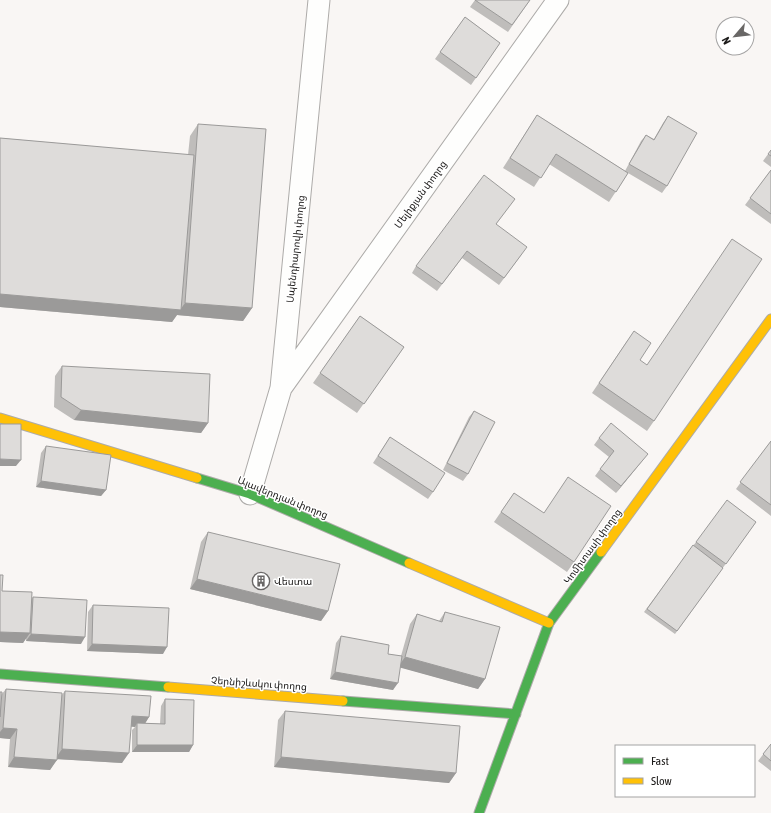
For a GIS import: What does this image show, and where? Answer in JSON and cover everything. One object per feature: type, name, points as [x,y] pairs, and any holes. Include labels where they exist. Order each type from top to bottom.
[{"type":"street","name":"Սպենդիարովի փողոց","points":[[250,494],[281,388],[319,0]]},
{"type":"street","name":"Մելիքյան փողոց","points":[[281,388],[558,0]]},
{"type":"street","name":"Կոմիտասի փողոց","points":[[479,813],[549,623],[771,319]]},
{"type":"street","name":"Ալավերդյան փողոց","points":[[0,418],[250,494],[549,623]]},
{"type":"street","name":"Չերնիշևսկու փողոց","points":[[0,674],[516,714]]},
{"type":"building","points":[[475,0],[530,0],[512,25]]},
{"type":"building","points":[[465,17],[500,43],[476,78],[440,52]]},
{"type":"building","points":[[537,115],[628,173],[616,192],[556,154],[541,178],[510,158]]},
{"type":"building","points":[[668,116],[697,133],[667,186],[629,164],[646,135],[654,140]]},
{"type":"building","points":[[198,124],[266,129],[252,308],[185,303]]},
{"type":"building","points":[[0,138],[194,155],[181,310],[0,294]]},
{"type":"building","points":[[771,170],[771,214],[750,198]]},
{"type":"building","points":[[484,175],[515,199],[496,224],[527,247],[504,278],[467,251],[442,284],[416,266]]},
{"type":"building","points":[[732,239],[762,259],[654,421],[599,383],[634,331],[651,343],[640,360],[647,365]]},
{"type":"building","points":[[360,316],[404,347],[364,404],[320,373]]},
{"type":"building","points":[[62,366],[210,374],[208,423],[81,410],[61,397]]},
{"type":"building","points":[[474,411],[495,422],[468,474],[447,463]]},
{"type":"building","points":[[611,423],[648,454],[621,486],[600,469],[614,451],[599,438]]},
{"type":"building","points":[[0,424],[21,424],[21,460],[0,459]]},
{"type":"building","points":[[390,437],[445,473],[433,492],[378,456]]},
{"type":"building","points":[[771,441],[771,505],[740,482]]},
{"type":"building","points":[[46,446],[111,455],[106,490],[41,481]]},
{"type":"building","points":[[568,477],[611,506],[574,562],[501,512],[514,493],[544,513]]},
{"type":"building","points":[[727,500],[756,522],[726,564],[696,542]]},
{"type":"building","name":"Վեստա","points":[[208,532],[340,564],[328,611],[197,579]]},
{"type":"building","points":[[693,545],[723,568],[677,631],[647,609]]},
{"type":"building","points":[[0,575],[3,575],[2,591],[32,592],[30,633],[0,632]]},
{"type":"building","points":[[33,597],[87,600],[85,637],[31,634]]},
{"type":"building","points":[[93,605],[169,608],[167,647],[92,644]]},
{"type":"building","points":[[445,612],[500,627],[485,679],[405,657],[417,614],[442,622]]},
{"type":"building","points":[[341,636],[389,645],[388,654],[402,656],[398,683],[335,672]]},
{"type":"building","points":[[6,689],[62,693],[57,760],[14,757],[17,729],[3,728]]},
{"type":"building","points":[[65,691],[151,696],[149,717],[132,716],[129,753],[62,749]]},
{"type":"building","points":[[0,692],[2,692],[0,717]]},
{"type":"building","points":[[165,699],[194,700],[193,745],[137,745],[137,723],[165,724]]},
{"type":"building","points":[[285,711],[460,726],[456,773],[281,757]]},
{"type":"building","points":[[771,744],[771,761],[763,754]]},
{"type":"traffic: fast","points":[[197,478],[250,494],[409,563]]},
{"type":"traffic: fast","points":[[479,813],[549,623],[601,552]]},
{"type":"traffic: fast","points":[[0,674],[168,687]]},
{"type":"traffic: fast","points":[[343,701],[516,714]]},
{"type":"traffic: slow","points":[[601,552],[771,319]]},
{"type":"traffic: slow","points":[[0,418],[197,478]]},
{"type":"traffic: slow","points":[[409,563],[549,623]]},
{"type":"traffic: slow","points":[[168,687],[343,701]]},
{"type":"place","name":"Վեստա","points":[[261,581]]}]
